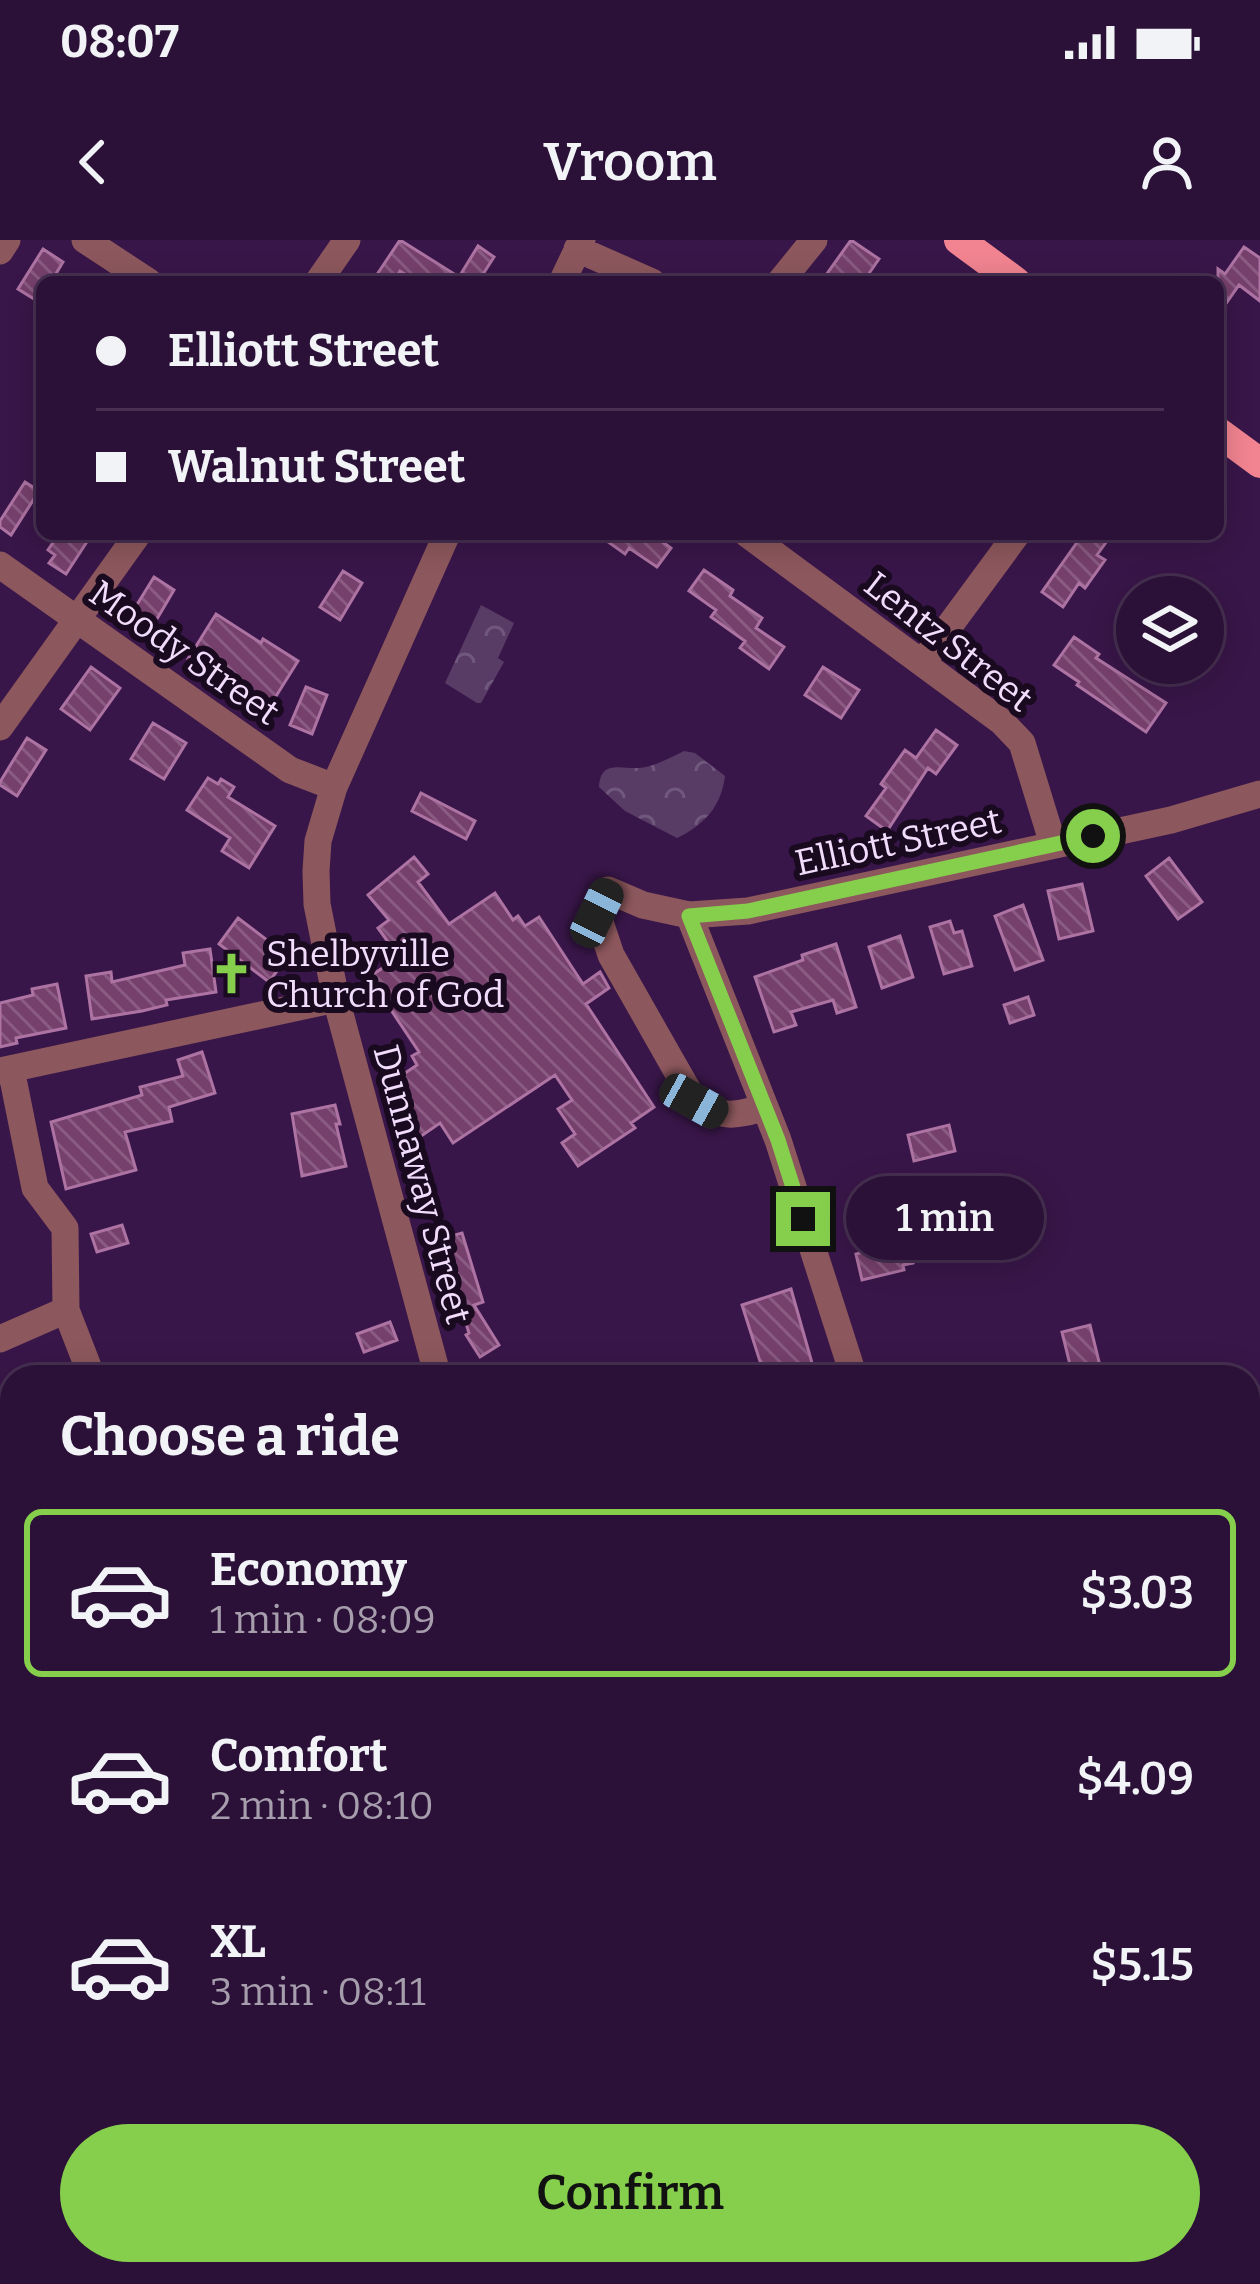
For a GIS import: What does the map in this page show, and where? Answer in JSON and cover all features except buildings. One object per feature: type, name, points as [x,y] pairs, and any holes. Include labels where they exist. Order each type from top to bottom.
[{"type":"main road","points":[[959,240],[1008,276]]},
{"type":"main road","points":[[1224,436],[1260,463]]},
{"type":"street","points":[[0,251],[8,240]]},
{"type":"street","points":[[86,240],[140,276]]},
{"type":"street","points":[[322,276],[347,240]]},
{"type":"street","points":[[785,276],[814,240]]},
{"type":"street","points":[[565,276],[580,244],[641,276]]},
{"type":"street","points":[[0,727],[134,540]]},
{"type":"street","name":"Dunnaway Street","points":[[435,1365],[336,999],[317,904],[316,872],[318,841],[334,788],[444,540]]},
{"type":"street","name":"Lentz Street","points":[[755,540],[1002,722],[1022,743],[1054,844]]},
{"type":"street","points":[[922,662],[1013,540]]},
{"type":"street","name":"Moody Street","points":[[0,566],[290,770],[334,788]]},
{"type":"street","name":"Elliott Street","points":[[689,916],[748,911],[1171,820],[1260,794]]},
{"type":"street","points":[[765,1107],[734,1116],[717,1114],[694,1101],[611,955],[597,913],[608,890],[689,916],[765,1107],[850,1365]]},
{"type":"street","points":[[87,1365],[66,1310],[64,1228],[35,1188],[5,1070],[336,999]]},
{"type":"street","points":[[0,1339],[66,1310]]},
{"type":"green space","points":[[481,605],[514,623],[498,658],[504,662],[477,703],[445,683]]},
{"type":"green space","points":[[684,751],[695,753],[725,776],[710,814],[677,838],[625,811],[599,787],[609,768],[646,767]]},
{"type":"place","name":"Shelbyville Church of God","points":[[232,974]]},
{"type":"route","points":[[803,1219],[778,1140],[689,916],[748,911],[1093,836]]}]
